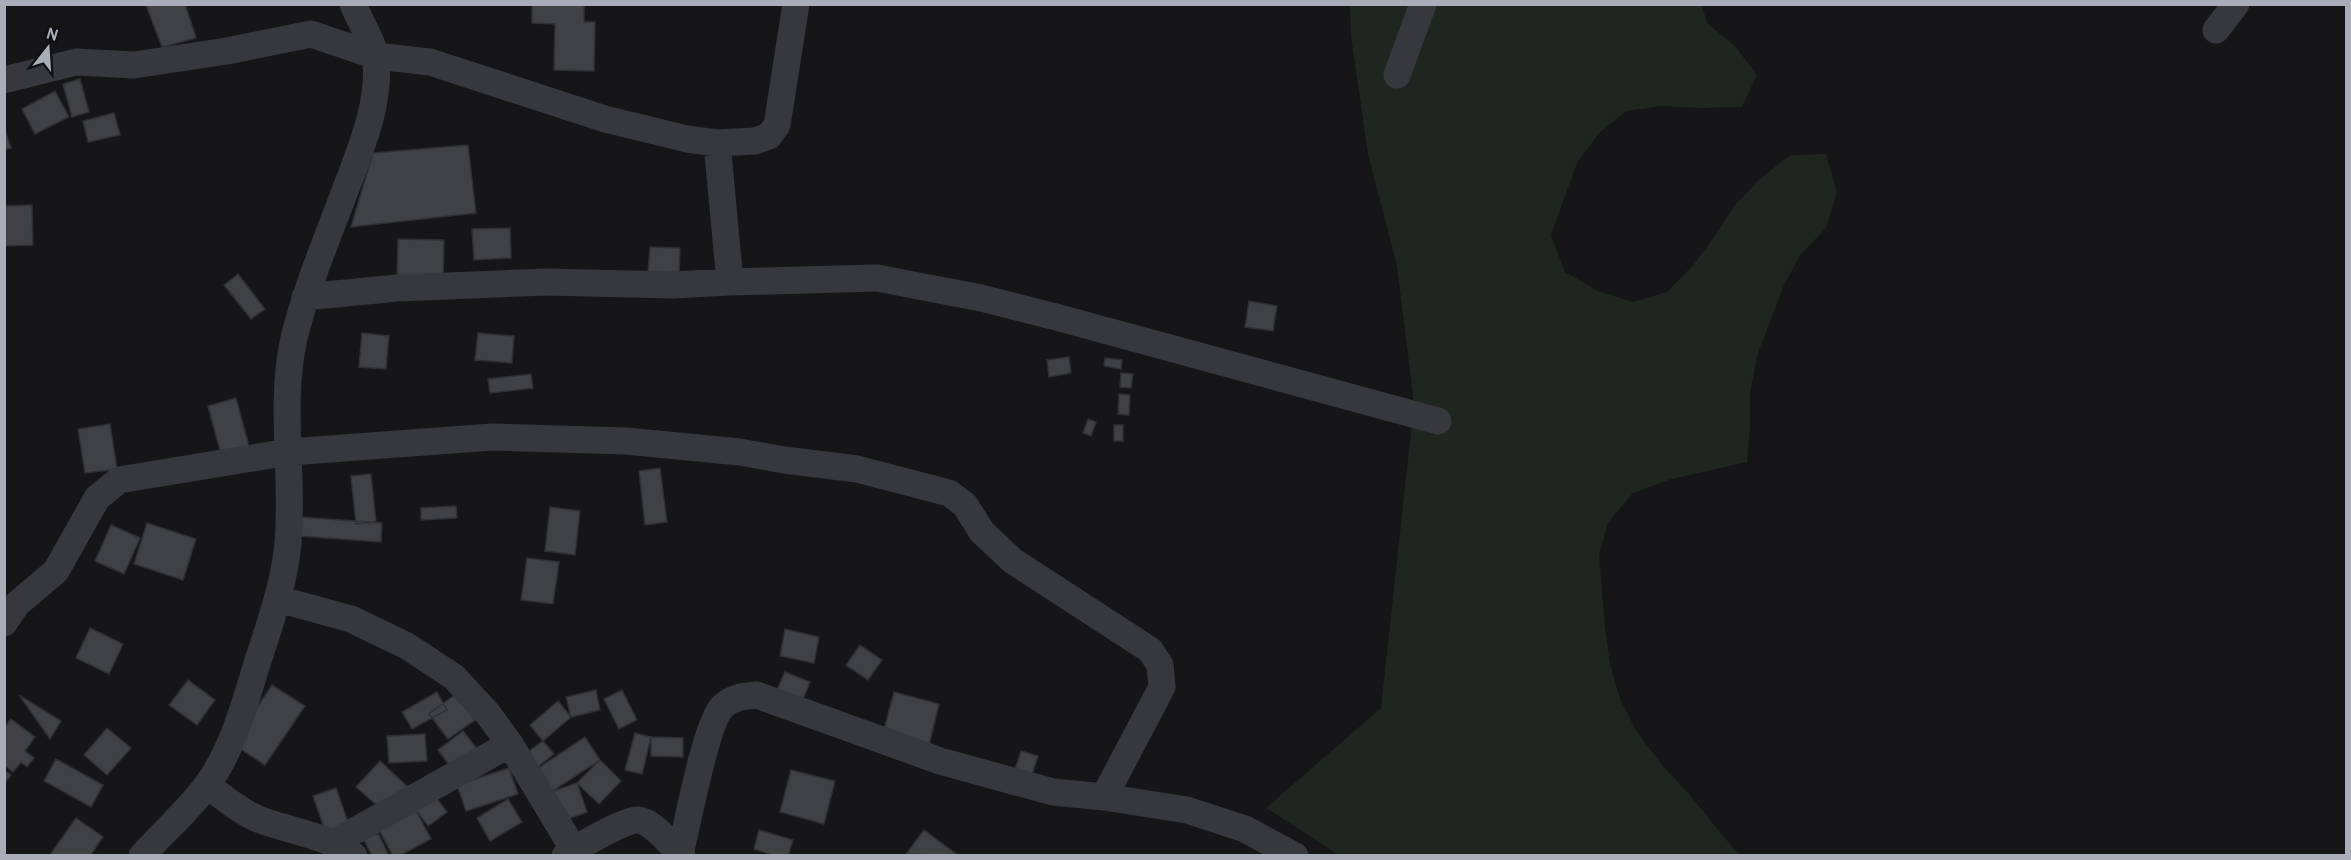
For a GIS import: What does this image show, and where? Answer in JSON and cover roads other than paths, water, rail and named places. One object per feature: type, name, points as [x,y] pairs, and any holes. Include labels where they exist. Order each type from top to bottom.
[{"type":"street","points":[[142,855],[207,785],[224,757],[278,599],[288,543],[289,452],[286,382],[294,340],[305,297],[358,156],[373,107],[377,84],[375,56],[353,4]]},
{"type":"street","points":[[4,80],[76,62],[135,65],[227,51],[311,34],[375,56],[430,62],[553,100],[605,119],[687,139],[717,143],[755,141],[769,136],[777,125],[796,4]]},
{"type":"street","points":[[1397,75],[1423,4]]},
{"type":"street","points":[[2216,30],[2236,4]]},
{"type":"street","points":[[717,143],[730,282]]},
{"type":"street","points":[[305,297],[397,288],[548,282],[671,285],[877,278],[981,298],[1438,421]]},
{"type":"street","points":[[4,623],[17,604],[56,571],[97,498],[119,480],[289,452],[492,437],[626,441],[740,452],[857,469],[949,494],[965,505],[982,532],[1013,561],[1150,650],[1160,665],[1162,687],[1104,796]]},
{"type":"street","points":[[278,599],[351,619],[407,646],[454,677],[488,714],[510,744],[570,853],[624,824],[638,820],[652,827],[681,854],[710,728],[721,707],[738,696],[757,695],[951,764],[1053,792],[1104,796],[1187,810],[1245,829],[1295,855]]},
{"type":"street","points":[[207,785],[257,819],[343,849],[510,744]]}]
